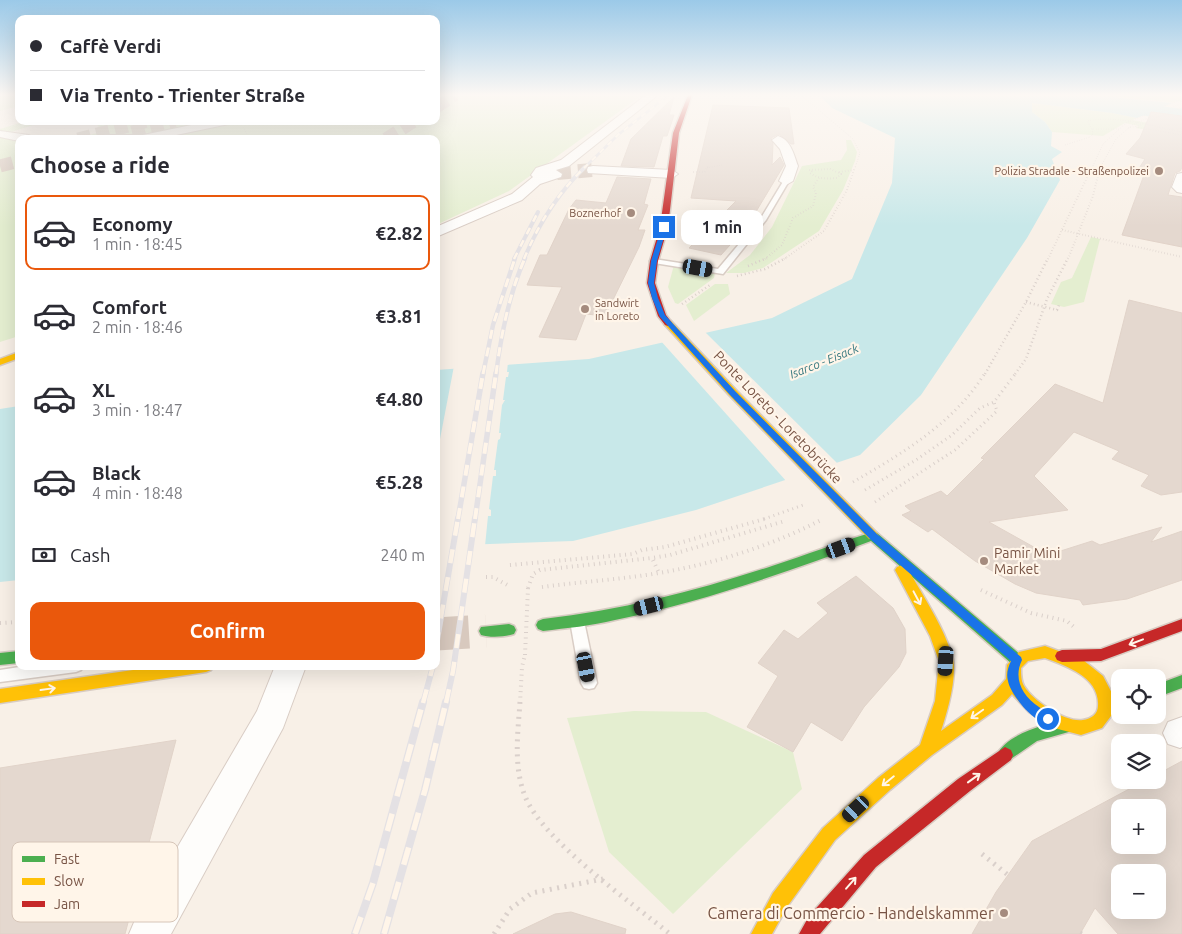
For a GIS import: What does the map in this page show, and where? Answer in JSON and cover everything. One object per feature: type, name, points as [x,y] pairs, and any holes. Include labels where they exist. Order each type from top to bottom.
[{"type":"street","points":[[543,177],[538,175],[541,171],[565,163],[597,139]]},
{"type":"street","points":[[654,261],[664,227],[675,139]]},
{"type":"street","points":[[778,140],[786,148],[792,166],[786,181]]},
{"type":"street","points":[[593,170],[672,174]]},
{"type":"street","points":[[440,230],[517,197],[543,177],[557,174]]},
{"type":"street","points":[[1182,178],[1179,187],[1182,189]]},
{"type":"street","name":"Ponte Loreto - Loretobrücke","points":[[654,261],[651,283],[662,316],[671,326],[816,480],[873,536],[1017,660]]},
{"type":"street","points":[[0,362],[15,357]]},
{"type":"street","points":[[543,625],[613,615],[704,592],[824,554],[873,536]]},
{"type":"street","points":[[894,555],[937,636],[946,661],[943,701],[926,750]]},
{"type":"street","points":[[1062,656],[1101,655],[1182,625]]},
{"type":"street","points":[[486,631],[508,630]]},
{"type":"street","points":[[1111,702],[1102,685],[1078,663],[1062,656],[1045,652],[1030,653],[1017,660],[1012,669],[1013,682],[1020,695],[1032,708],[1048,719],[1066,726],[1082,728],[1096,726],[1111,712]]},
{"type":"street","points":[[0,659],[15,657]]},
{"type":"street","points":[[0,696],[179,670]]},
{"type":"street","points":[[178,883],[271,718],[289,670]]},
{"type":"street","points":[[1166,688],[1182,681]]},
{"type":"street","points":[[760,934],[780,900],[829,834],[884,784],[926,750],[997,700],[1013,682]]},
{"type":"street","points":[[809,934],[816,923],[870,860],[964,785],[1033,736],[1066,726]]},
{"type":"street","points":[[149,934],[156,922]]},
{"type":"lane","points":[[654,261],[720,275],[764,219],[786,181]]},
{"type":"lane","points":[[577,620],[589,683]]},
{"type":"lane","points":[[0,676],[46,670]]},
{"type":"path","points":[[720,275],[742,276],[765,269],[784,259],[824,231],[847,190],[860,153],[853,139]]},
{"type":"path","points":[[1065,145],[1085,139]]},
{"type":"path","points":[[850,483],[899,455],[943,423],[966,401],[984,375],[1026,302],[1103,144],[1109,139]]},
{"type":"path","points":[[865,490],[916,460],[952,435],[980,408],[994,402],[1026,359],[1045,306],[1072,251],[1093,196],[1101,164],[1118,139]]},
{"type":"path","points":[[693,172],[705,172],[707,167],[722,165]]},
{"type":"path","points":[[839,172],[841,174],[838,178],[818,178],[810,173],[812,170],[825,168],[839,172],[854,170]]},
{"type":"path","points":[[677,307],[732,267],[758,263],[780,248],[785,241],[790,222],[793,218],[813,206],[816,193],[813,187],[818,178]]},
{"type":"path","points":[[1062,230],[1182,256]]},
{"type":"path","points":[[1026,302],[1057,310],[1059,306]]},
{"type":"path","points":[[869,505],[955,450],[997,411],[994,402]]},
{"type":"path","points":[[510,565],[633,554],[642,550],[665,547],[796,509],[805,506],[808,501]]},
{"type":"path","points":[[542,587],[675,570],[739,553],[796,533],[821,521],[824,518],[823,509]]},
{"type":"path","points":[[670,934],[571,853],[534,815],[524,795],[517,759],[528,588],[533,574],[540,570],[670,555],[785,521]]},
{"type":"path","points":[[665,547],[670,555]]},
{"type":"path","points":[[633,554],[635,560]]},
{"type":"path","points":[[652,558],[658,571]]},
{"type":"path","points":[[486,577],[493,577],[509,586]]},
{"type":"path","points":[[973,586],[1031,613],[1067,621]]},
{"type":"path","points":[[0,623],[15,622]]},
{"type":"path","points":[[982,854],[1008,875]]},
{"type":"path","points":[[494,934],[510,909],[532,893],[604,879]]},
{"type":"green space","points":[[0,139],[15,139],[15,337],[0,342]]},
{"type":"green space","points":[[440,139],[582,139],[509,191],[440,223]]},
{"type":"green space","points":[[846,140],[851,140],[857,152],[855,161],[843,190],[819,231],[763,268],[744,273],[726,273],[750,255],[772,227],[802,166],[841,160],[847,150]]},
{"type":"green space","points":[[1091,237],[1100,239],[1084,302],[1064,307],[1051,304],[1061,282],[1072,278]]},
{"type":"green space","points":[[674,265],[715,273],[714,278],[678,304],[675,303],[668,287]]},
{"type":"green space","points":[[715,284],[728,284],[730,294],[694,321],[686,305]]},
{"type":"green space","points":[[634,711],[706,712],[793,752],[802,789],[673,914],[609,852],[567,718]]},
{"type":"water","name":"Isarco - Eisack","points":[[895,139],[1052,139],[1051,146],[1062,152],[1052,159],[1060,180],[1027,238],[921,395],[860,455],[696,510],[573,541],[440,546],[440,370],[589,359],[772,318],[852,279],[892,183]]},
{"type":"water","points":[[15,407],[15,580],[0,582],[0,409]]},
{"type":"pier","points":[[703,330],[838,464],[787,482],[660,340]]},
{"type":"pier","points":[[508,362],[507,372],[509,372],[508,377],[506,377],[503,400],[505,400],[502,405],[499,433],[501,433],[498,440],[494,470],[496,470],[496,476],[493,476],[489,509],[491,510],[491,516],[488,516],[485,546],[440,548],[440,439],[454,366]]},
{"type":"building","points":[[631,139],[662,139],[654,167],[621,166]]},
{"type":"building","points":[[705,139],[771,139],[773,144],[772,165],[780,157],[784,165],[748,225],[721,255],[689,248],[736,201],[691,198]]},
{"type":"building","points":[[785,139],[793,139],[794,144]]},
{"type":"building","points":[[1139,139],[1182,139],[1182,168],[1175,173],[1168,195],[1182,197],[1182,247],[1122,235],[1144,175],[1136,173],[1145,159],[1126,154]]},
{"type":"building","points":[[617,177],[651,179],[644,204],[648,205],[638,230],[645,230],[639,247],[605,316],[586,314],[576,340],[539,337],[562,287],[527,285],[540,255],[547,255],[569,209],[576,200],[606,203]]},
{"type":"building","points":[[1129,300],[1182,313],[1182,492],[1161,495],[1141,486],[1149,475],[1112,459],[1119,451],[1074,432],[1034,476],[1068,510],[989,522],[1048,555],[1092,541],[1100,545],[1162,527],[1151,542],[1182,531],[1182,580],[1127,599],[1083,605],[1080,600],[1036,593],[1015,584],[975,561],[932,529],[928,532],[902,515],[911,511],[905,506],[941,491],[947,496],[984,459],[981,458],[1055,384],[1103,403]]},
{"type":"building","points":[[856,576],[893,608],[905,629],[906,653],[899,667],[864,707],[842,741],[811,722],[793,752],[747,727],[778,676],[758,663],[784,630],[798,639],[828,613],[817,603]]},
{"type":"building","points":[[176,740],[149,842],[12,842],[12,922],[128,922],[125,934],[0,934],[0,768]]},
{"type":"building","points":[[1182,761],[1182,934],[1118,934],[1095,908],[1080,934],[972,934],[996,892],[1032,841],[1129,789],[1166,789],[1166,770]]},
{"type":"building","points":[[571,912],[626,929],[625,934],[513,934],[555,914]]},
{"type":"tunnel","points":[[0,166],[15,162]]},
{"type":"tunnel","points":[[557,173],[593,170]]},
{"type":"tunnel","points":[[440,634],[486,631]]},
{"type":"railway","points":[[584,168],[614,139]]},
{"type":"railway","points":[[524,259],[536,233],[557,198],[584,168]]},
{"type":"railway","points":[[514,259],[538,212]]},
{"type":"railway","points":[[483,374],[493,325],[515,258]]},
{"type":"railway","points":[[496,374],[506,315],[514,286],[525,258]]},
{"type":"railway","points":[[458,519],[483,373]]},
{"type":"railway","points":[[475,519],[496,373]]},
{"type":"railway","points":[[440,623],[458,518]]},
{"type":"railway","points":[[446,703],[453,671],[475,518]]},
{"type":"railway","points":[[423,703],[432,670]]},
{"type":"railway","points":[[355,934],[373,883],[423,702]]},
{"type":"railway","points":[[384,934],[425,790],[446,702]]},
{"type":"traffic: fast","points":[[873,536],[1017,660]]},
{"type":"traffic: fast","points":[[543,625],[606,617],[680,599],[777,570],[873,536]]},
{"type":"traffic: fast","points":[[486,631],[509,630]]},
{"type":"traffic: fast","points":[[0,659],[15,657]]},
{"type":"traffic: fast","points":[[1166,688],[1182,681]]},
{"type":"traffic: fast","points":[[1005,755],[1033,735],[1066,726]]},
{"type":"traffic: slow","points":[[668,323],[733,393],[873,536]]},
{"type":"traffic: slow","points":[[0,362],[15,356]]},
{"type":"traffic: slow","points":[[902,570],[937,636],[946,661],[943,701],[926,750]]},
{"type":"traffic: slow","points":[[1045,652],[1078,664],[1098,680],[1107,697],[1106,712],[1097,723],[1081,728],[1059,723],[1034,707],[1017,689],[1013,672],[1014,665],[1024,656],[1045,652]]},
{"type":"traffic: slow","points":[[0,696],[179,670]]},
{"type":"traffic: slow","points":[[761,934],[780,900],[829,834],[884,784],[926,750],[997,700],[1013,682]]},
{"type":"traffic: jam","points":[[668,323],[662,316],[651,283],[654,261],[664,227],[675,139]]},
{"type":"traffic: jam","points":[[1062,656],[1101,655],[1182,625]]},
{"type":"traffic: jam","points":[[809,934],[816,923],[870,861],[964,785],[1005,755]]},
{"type":"place","name":"Polizia Stradale - Straßenpolizei","points":[[1159,171]]},
{"type":"place","name":"Boznerhof","points":[[631,213]]},
{"type":"place","name":"Sandwirt in Loreto","points":[[585,309]]},
{"type":"place","name":"Pamir Mini Market","points":[[984,561]]},
{"type":"place","name":"Camera di Commercio - Handelskammer","points":[[1004,913]]},
{"type":"route","points":[[664,227],[654,261],[651,283],[662,316],[816,480],[873,536],[991,640],[1017,660],[1012,669],[1013,682],[1020,695],[1032,708],[1048,719]]}]
